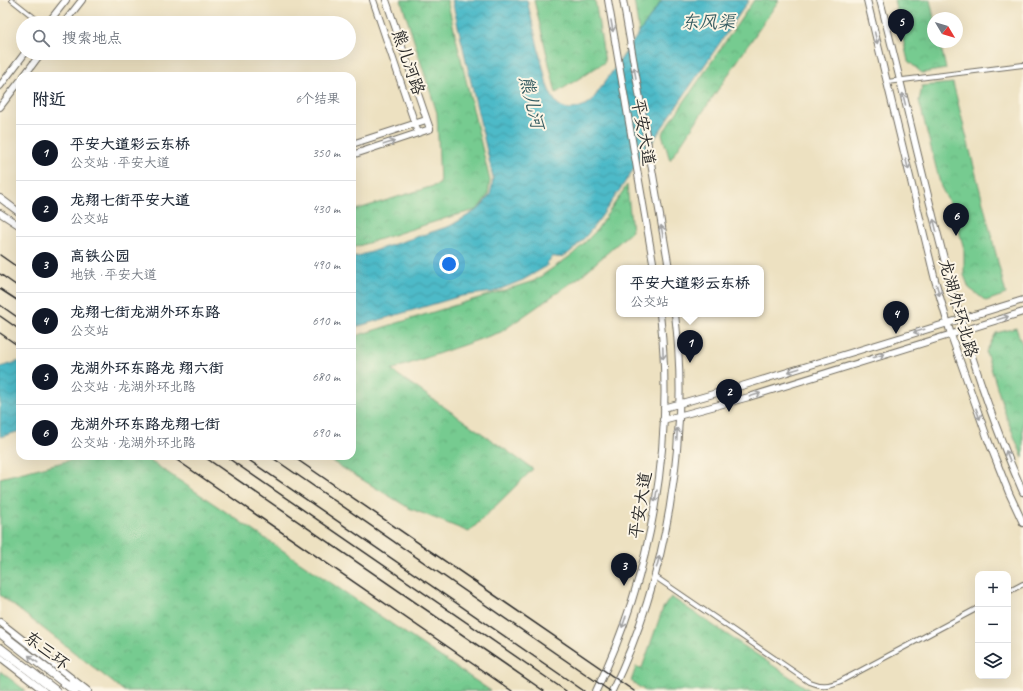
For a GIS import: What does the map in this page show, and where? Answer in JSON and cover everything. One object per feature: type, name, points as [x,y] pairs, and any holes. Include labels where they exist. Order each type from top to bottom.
[{"type":"highway","name":"东三环","points":[[0,633],[75,691]]},
{"type":"highway","name":"东三环","points":[[0,648],[56,691]]},
{"type":"highway","points":[[52,674],[84,691]]},
{"type":"highway","points":[[44,682],[52,691]]},
{"type":"main road","points":[[53,16],[66,0]]},
{"type":"main road","points":[[69,16],[82,0]]},
{"type":"main road","name":"熊儿河路","points":[[373,0],[418,133],[430,130],[386,0]]},
{"type":"main road","name":"平安大道","points":[[608,0],[653,265]]},
{"type":"main road","name":"平安大道","points":[[623,0],[668,265]]},
{"type":"main road","name":"龙湖外环北路","points":[[866,0],[935,280],[951,334],[988,440],[1009,493],[1023,523]]},
{"type":"main road","name":"龙湖外环北路","points":[[880,0],[948,277],[960,319],[997,428],[1023,492]]},
{"type":"main road","points":[[0,86],[20,60]]},
{"type":"main road","points":[[27,72],[36,60]]},
{"type":"main road","points":[[0,107],[16,86]]},
{"type":"main road","points":[[356,143],[426,120]]},
{"type":"main road","points":[[356,154],[418,133]]},
{"type":"main road","points":[[0,198],[16,210]]},
{"type":"main road","points":[[0,213],[16,223]]},
{"type":"main road","points":[[664,408],[745,385],[1023,300]]},
{"type":"main road","points":[[663,420],[734,401],[1023,312]]},
{"type":"main road","name":"平安大道","points":[[596,691],[623,627],[647,546],[659,474],[664,408],[663,349],[660,317]]},
{"type":"main road","name":"平安大道","points":[[612,691],[636,632],[654,576],[662,549],[668,514],[675,464],[678,416],[678,348],[675,317]]},
{"type":"main road","points":[[0,622],[88,691]]},
{"type":"main road","points":[[0,657],[44,691]]},
{"type":"street","points":[[12,0],[32,16]]},
{"type":"street","points":[[887,82],[1023,65]]},
{"type":"street","points":[[654,576],[809,682],[822,686],[841,681],[975,610]]},
{"type":"street","points":[[1011,590],[1023,584]]},
{"type":"green space","points":[[401,0],[447,0],[490,181],[488,195],[477,210],[456,215],[356,247],[356,210],[440,184],[437,113]]},
{"type":"green space","points":[[534,0],[595,0],[605,62],[556,93]]},
{"type":"green space","points":[[634,0],[662,0],[639,33]]},
{"type":"green space","points":[[754,0],[779,0],[670,160],[662,134]]},
{"type":"green space","points":[[894,0],[930,0],[933,12],[927,12],[927,48],[941,48],[946,69],[922,73],[908,61]]},
{"type":"green space","points":[[953,83],[1006,294],[986,301],[969,288],[964,275],[964,249],[954,212],[941,187],[919,101],[922,86]]},
{"type":"green space","points":[[627,185],[632,231],[581,276],[501,332],[391,370],[533,469],[469,532],[409,508],[330,460],[356,460],[356,336],[534,281],[572,255],[596,231]]},
{"type":"green space","points":[[1016,328],[1023,346],[1023,458],[1007,419],[986,352],[996,333]]},
{"type":"green space","points":[[71,460],[149,460],[491,691],[124,691],[0,595],[0,478]]},
{"type":"green space","points":[[671,597],[811,691],[645,691],[631,681],[636,667],[642,668],[663,608]]},
{"type":"green space","points":[[0,671],[26,691],[0,691]]},
{"type":"water","points":[[452,0],[527,0],[547,85],[554,100],[564,108],[569,109],[583,106],[591,102],[662,0],[749,0],[606,210],[581,242],[567,254],[561,257],[552,257],[547,263],[547,266],[523,280],[493,292],[461,296],[356,327],[356,257],[450,226],[479,209],[490,195],[493,177]]},
{"type":"water","points":[[16,362],[16,432],[0,437],[0,367]]},
{"type":"railway","points":[[0,255],[16,266]]},
{"type":"railway","points":[[0,274],[16,285]]},
{"type":"railway","points":[[0,289],[16,299]]},
{"type":"railway","points":[[0,305],[16,316]]},
{"type":"railway","points":[[0,316],[16,327]]},
{"type":"railway","points":[[0,333],[16,344]]},
{"type":"railway","points":[[177,460],[512,691]]},
{"type":"railway","points":[[209,460],[544,691]]},
{"type":"railway","points":[[231,460],[566,691]]},
{"type":"railway","points":[[249,460],[584,691]]},
{"type":"railway","points":[[276,460],[610,691]]},
{"type":"railway","points":[[298,460],[634,691]]},
{"type":"place","name":"龙湖外环东路龙 翔六街","points":[[901,42]]},
{"type":"place","name":"龙湖外环东路龙翔七街","points":[[956,236]]},
{"type":"place","name":"龙翔七街龙湖外环东路","points":[[896,334]]},
{"type":"place","name":"平安大道彩云东桥","points":[[690,363]]},
{"type":"place","name":"龙翔七街平安大道","points":[[729,412]]},
{"type":"place","name":"高铁公园","points":[[624,586]]},
{"type":"water label","name":"东风渠","points":[[708,22]]},
{"type":"water label","name":"熊儿河","points":[[532,102]]}]
